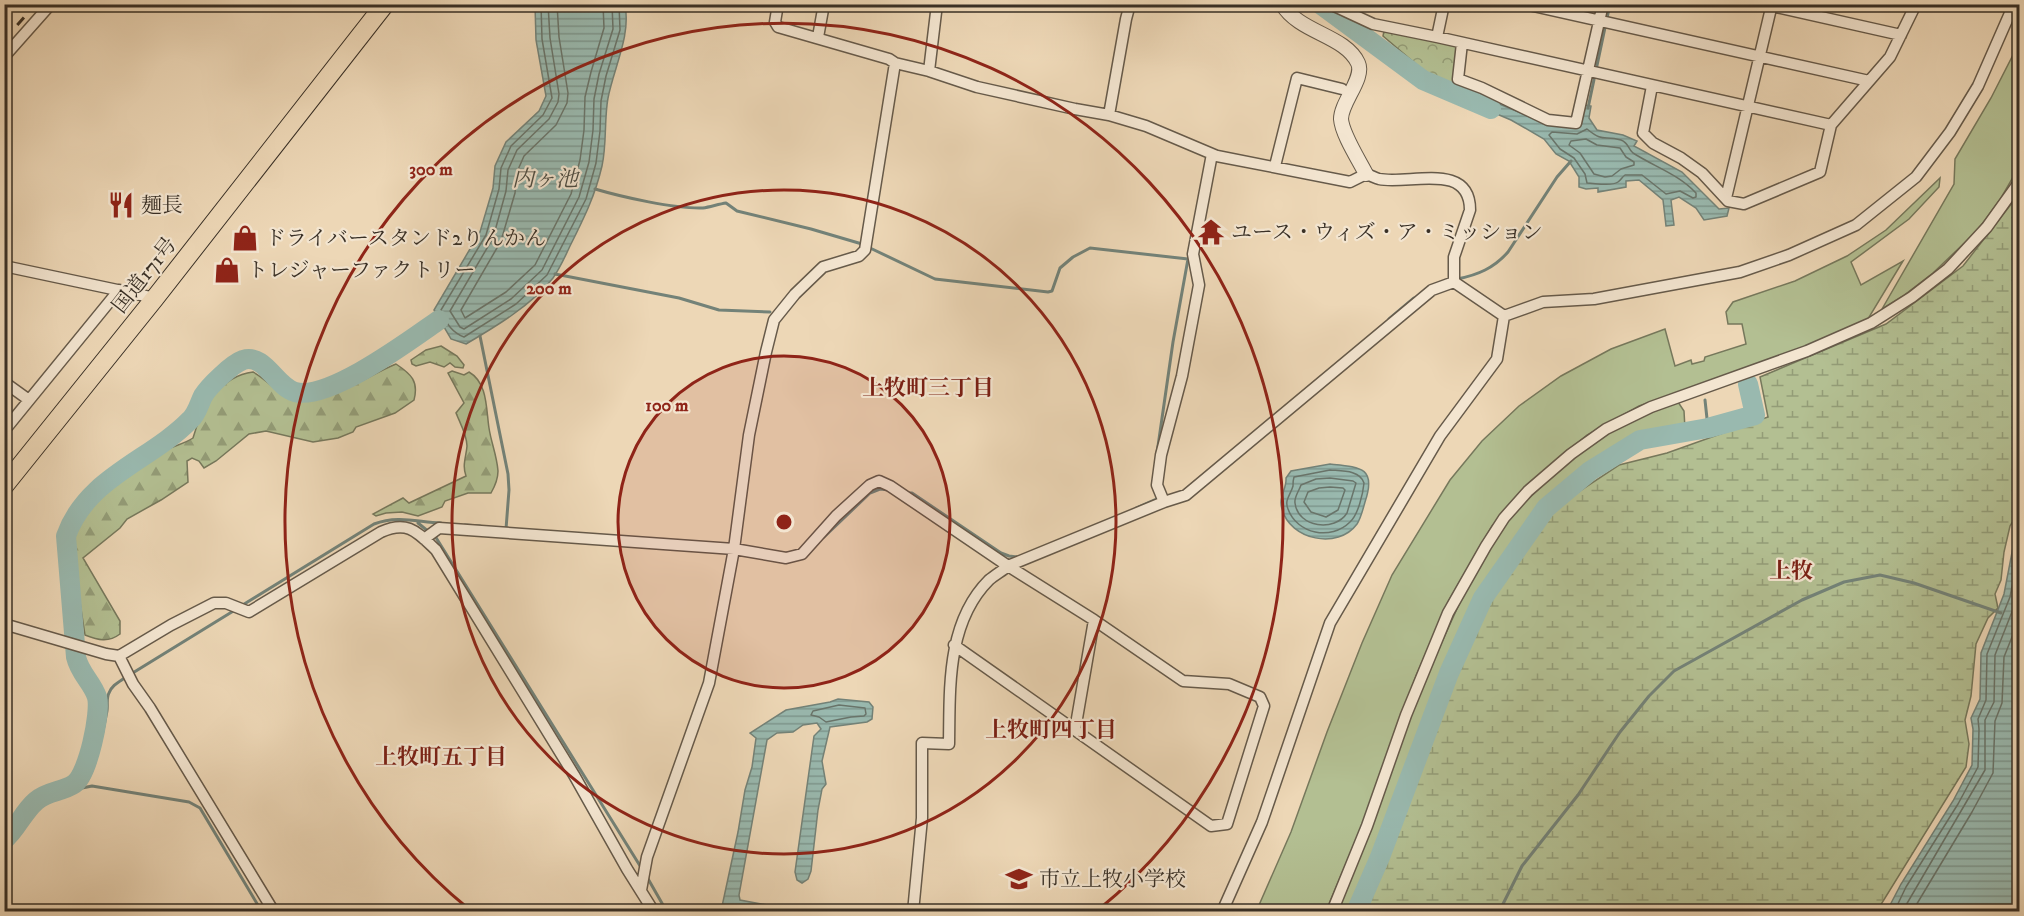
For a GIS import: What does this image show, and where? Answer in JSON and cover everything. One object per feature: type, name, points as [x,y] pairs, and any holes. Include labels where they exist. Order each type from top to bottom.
[{"type":"highway","name":"国道171号","points":[[4,486],[155,298],[385,4]]},
{"type":"street","points":[[4,57],[51,4]]},
{"type":"street","points":[[778,4],[775,22],[778,27],[818,37],[889,59],[895,63],[929,70],[977,87],[1109,115],[1146,126],[1212,154],[1350,182],[1366,174]]},
{"type":"street","points":[[818,37],[824,4]]},
{"type":"street","points":[[929,70],[937,4]]},
{"type":"street","points":[[1109,115],[1130,4]]},
{"type":"street","points":[[1282,4],[1286,11],[1303,24],[1349,50],[1359,65],[1358,75],[1341,119],[1344,130],[1366,174],[1380,179],[1443,179],[1459,184],[1466,190],[1470,210],[1454,257],[1454,282]]},
{"type":"street","points":[[1330,4],[1372,24],[1831,125]]},
{"type":"street","points":[[1437,37],[1444,4]]},
{"type":"street","points":[[1525,4],[1869,81]]},
{"type":"street","points":[[1462,43],[1458,79],[1548,120],[1576,123],[1603,4]]},
{"type":"street","points":[[1652,86],[1644,136],[1702,173],[1728,201],[1744,204],[1820,172],[1831,125],[1890,57],[1916,4]]},
{"type":"street","points":[[1504,316],[1543,302],[1594,299],[1740,272],[1789,255],[1856,225],[1916,177],[1950,132],[1978,86],[2014,4]]},
{"type":"street","points":[[1726,198],[1760,55],[1769,5],[1901,36]]},
{"type":"street","points":[[641,891],[647,857],[709,683],[734,549],[749,435],[774,320],[795,294],[824,267],[859,256],[865,250],[895,63]]},
{"type":"street","points":[[1275,166],[1296,78],[1342,89]]},
{"type":"street","points":[[1164,502],[1157,485],[1161,455],[1182,376],[1199,285],[1193,254],[1212,154]]},
{"type":"street","points":[[1332,912],[1367,826],[1406,715],[1448,613],[1504,518],[1528,491],[1571,454],[1606,429],[1651,407],[1807,351],[1870,323],[1912,297],[1948,269],[1987,227],[2019,181]]},
{"type":"street","points":[[4,266],[155,298]]},
{"type":"street","points":[[1454,282],[1504,316]]},
{"type":"street","points":[[913,912],[922,818],[922,743],[949,744],[954,645],[976,596],[990,579],[1008,566],[1186,495],[1432,290],[1454,282]]},
{"type":"street","points":[[4,431],[119,290]]},
{"type":"street","points":[[1222,912],[1262,822],[1330,623],[1440,436],[1497,359],[1504,316]]},
{"type":"street","points":[[4,382],[29,400]]},
{"type":"street","points":[[424,539],[439,528],[734,549],[786,558],[802,554],[836,516],[870,485],[879,481],[1094,620],[1183,681],[1229,684],[1260,697],[1264,706],[1227,824],[1211,826],[954,645]]},
{"type":"street","points":[[4,624],[119,656],[214,603],[226,603],[249,612],[389,529],[406,527],[413,529],[436,550],[654,912]]},
{"type":"street","points":[[1075,730],[1094,620]]},
{"type":"street","points":[[119,656],[132,682],[274,912]]},
{"type":"green space","points":[[1384,31],[1454,45],[1459,51],[1452,85],[1430,76],[1383,36]]},
{"type":"green space","points":[[2013,55],[2019,57],[2019,167],[2001,198],[1977,231],[1933,273],[1882,309],[1954,184],[1955,159]]},
{"type":"green space","points":[[1940,178],[1939,187],[1909,219],[1851,262],[1861,285],[1903,261],[1868,319],[1795,352],[1639,406],[1587,435],[1528,484],[1492,526],[1449,600],[1416,676],[1361,828],[1326,911],[1256,912],[1291,832],[1327,732],[1392,575],[1450,480],[1482,441],[1519,406],[1561,376],[1611,349],[1665,329],[1675,366],[1691,360],[1692,364],[1704,361],[1705,357],[1746,344],[1742,324],[1728,324],[1726,312],[1733,302],[1795,281],[1847,256],[1886,230]]},
{"type":"green space","points":[[2019,194],[2019,511],[2010,526],[2004,552],[2001,580],[1995,594],[1998,608],[1988,618],[1976,644],[1971,696],[1965,720],[1969,744],[1966,767],[1877,911],[1362,912],[1399,826],[1462,661],[1491,600],[1554,508],[1619,465],[1667,453],[1768,417],[1760,377],[1886,324],[1963,266]]},
{"type":"green space","points":[[441,346],[457,356],[464,365],[463,368],[455,367],[450,363],[444,367],[430,362],[416,366],[412,364],[411,360],[426,350]]},
{"type":"green space","points":[[396,364],[410,375],[415,393],[414,400],[395,413],[356,427],[353,432],[338,438],[313,442],[266,431],[249,434],[204,468],[199,461],[192,458],[187,461],[188,482],[127,519],[120,528],[83,558],[120,621],[120,634],[111,639],[99,639],[85,635],[71,544],[73,531],[90,508],[130,474],[168,449],[193,438],[207,405],[222,387],[241,375],[253,372],[279,391],[294,397],[309,398],[339,391]]},
{"type":"green space","points":[[452,371],[464,375],[469,372],[480,383],[483,390],[498,471],[491,493],[468,493],[445,501],[442,507],[418,516],[402,512],[376,516],[373,514],[403,498],[409,503],[466,476],[464,465],[467,442],[456,413],[464,403],[448,373]]},
{"type":"green space","points":[[1678,402],[1684,411],[1685,429],[1643,435],[1622,445],[1567,483],[1528,521],[1491,572],[1461,631],[1411,759],[1378,855],[1353,911],[1336,912],[1421,688],[1480,563],[1512,515],[1557,471],[1593,441],[1647,414]]},
{"type":"water","name":"内ヶ池","points":[[535,5],[625,5],[626,28],[608,98],[602,166],[589,207],[553,278],[524,306],[466,344],[451,339],[434,310],[480,232],[493,188],[495,166],[506,142],[539,111],[546,96],[536,40]]},
{"type":"water","points":[[1466,90],[1549,125],[1577,128],[1581,125],[1585,105],[1591,106],[1589,118],[1597,130],[1623,135],[1637,141],[1634,146],[1682,172],[1719,209],[1729,208],[1727,216],[1704,220],[1696,208],[1679,197],[1671,200],[1674,225],[1666,226],[1663,200],[1639,180],[1626,181],[1626,187],[1598,192],[1598,188],[1579,187],[1579,177],[1569,161],[1556,154],[1544,139],[1511,120],[1466,101]]},
{"type":"water","points":[[1330,464],[1350,466],[1363,471],[1369,482],[1368,490],[1360,519],[1349,532],[1327,539],[1315,538],[1294,528],[1287,520],[1281,505],[1282,497],[1286,478],[1291,471]]},
{"type":"water","points":[[2019,525],[2019,911],[1887,911],[1972,765],[1971,718],[1980,699],[1981,653],[2004,594]]},
{"type":"water","points":[[838,699],[869,702],[873,707],[872,719],[867,722],[830,727],[822,761],[826,784],[822,789],[818,810],[811,871],[808,879],[802,883],[797,880],[795,872],[814,736],[821,729],[817,723],[803,725],[793,732],[777,733],[767,740],[739,895],[740,900],[783,908],[785,911],[721,911],[745,790],[752,767],[756,738],[750,733],[786,710]]},
{"type":"waterway","points":[[1320,4],[1423,80],[1491,109]]},
{"type":"waterway","points":[[1588,108],[1610,4]]},
{"type":"waterway","points":[[1457,279],[1485,270],[1503,258],[1557,177],[1571,161]]},
{"type":"waterway","points":[[595,189],[678,207],[703,208],[726,203],[737,211],[862,244]]},
{"type":"waterway","points":[[868,247],[935,279],[1048,292],[1052,291],[1060,268],[1073,257],[1090,248],[1188,259],[1157,453]]},
{"type":"waterway","points":[[555,274],[679,298],[719,310],[770,312]]},
{"type":"waterway","points":[[1389,319],[1414,298]]},
{"type":"waterway","points":[[4,840],[36,801],[45,795],[74,784],[84,769],[92,743],[97,716],[97,697],[76,657],[66,536],[76,516],[89,499],[104,484],[157,447],[190,420],[206,392],[238,362],[251,359],[258,361],[288,389],[295,392],[310,392],[328,387],[369,367],[439,320]]},
{"type":"waterway","points":[[480,336],[508,474],[509,490],[506,529],[504,529]]},
{"type":"waterway","points":[[1356,912],[1380,857],[1449,673],[1483,598],[1546,508],[1590,471],[1640,440],[1708,428],[1755,415],[1748,384]]},
{"type":"waterway","points":[[1705,400],[1708,428]]},
{"type":"waterway","points":[[824,537],[870,493],[880,489],[889,490]]},
{"type":"waterway","points":[[908,493],[912,493],[1001,553],[1017,557]]},
{"type":"waterway","points":[[1136,508],[1161,497]]},
{"type":"waterway","points":[[241,606],[374,524],[399,519],[441,523]]},
{"type":"waterway","points":[[418,523],[429,532]]},
{"type":"waterway","points":[[465,525],[480,526]]},
{"type":"waterway","points":[[435,536],[642,869]]},
{"type":"waterway","points":[[1499,912],[1522,866],[1578,795],[1620,732],[1649,696],[1674,671],[1802,600],[1844,582],[1880,575],[1914,583],[2001,613]]},
{"type":"waterway","points":[[131,674],[235,610]]},
{"type":"waterway","points":[[4,850],[43,805],[77,790],[87,781],[94,766],[100,742],[108,695],[110,690],[126,677]]},
{"type":"waterway","points":[[82,788],[92,786],[189,802],[200,808],[262,912]]},
{"type":"waterway","points":[[647,877],[667,912]]},
{"type":"railway","points":[[4,9],[9,4]]},
{"type":"railway","points":[[4,40],[36,4]]},
{"type":"place","name":"麺長","points":[[121,205]]},
{"type":"place","name":"ユース・ウィズ・ア・ミッション","points":[[1211,232]]},
{"type":"place","name":"ドライバースタンド2りんかん","points":[[245,238]]},
{"type":"place","name":"トレジャーファクトリー","points":[[227,270]]},
{"type":"place","name":"市立上牧小学校","points":[[1019,879]]},
{"type":"district","name":"上牧町三丁目","points":[[928,387]]},
{"type":"district","name":"上牧","points":[[1791,570]]},
{"type":"district","name":"上牧町四丁目","points":[[1051,729]]},
{"type":"district","name":"上牧町五丁目","points":[[441,756]]}]
